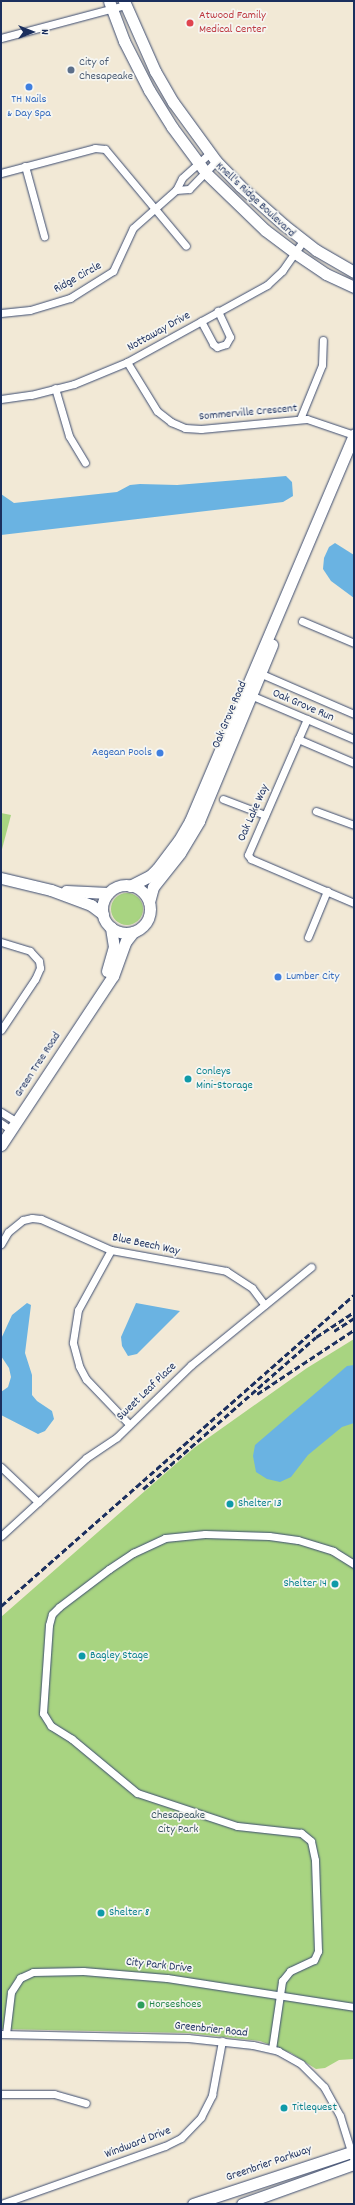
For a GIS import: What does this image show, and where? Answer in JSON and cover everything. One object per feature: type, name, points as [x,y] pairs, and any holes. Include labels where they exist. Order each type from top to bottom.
[{"type":"street","points":[[1,38],[110,5],[125,3]]},
{"type":"street","name":"Knell's Ridge Boulevard","points":[[125,3],[155,71],[173,102],[213,157],[256,201],[304,240],[354,272]]},
{"type":"street","name":"Knell's Ridge Boulevard","points":[[110,5],[124,41],[149,90],[206,173],[266,230],[295,253],[326,274],[354,287]]},
{"type":"street","points":[[1,173],[102,148],[107,151],[186,246]]},
{"type":"street","name":"Ridge Circle","points":[[1,313],[50,305],[70,298],[104,277],[119,263],[133,228],[176,190],[182,178],[198,163],[213,157]]},
{"type":"street","name":"Ridge Circle","points":[[176,190],[189,188],[206,173],[213,157]]},
{"type":"street","points":[[25,166],[44,236]]},
{"type":"street","name":"Nottaway Drive","points":[[1,399],[85,380],[127,362],[277,277],[304,240]]},
{"type":"street","points":[[200,321],[213,344],[217,347],[226,344],[230,337],[218,311]]},
{"type":"street","points":[[300,419],[322,365],[323,340]]},
{"type":"street","name":"Sommerville Crescent","points":[[127,362],[157,410],[171,422],[186,428],[201,429],[300,419],[314,420],[354,434]]},
{"type":"street","points":[[55,388],[69,436],[85,463]]},
{"type":"street","name":"Oak Grove Road","points":[[149,902],[153,887],[180,853],[199,821],[248,694],[354,434]]},
{"type":"street","points":[[302,621],[354,643]]},
{"type":"street","name":"Oak Grove Run","points":[[257,672],[354,714]]},
{"type":"street","name":"Oak Grove Road","points":[[130,886],[150,876],[179,840],[248,694]]},
{"type":"street","name":"Oak Grove Run","points":[[248,694],[354,739]]},
{"type":"street","name":"Oak Lake Way","points":[[307,719],[249,851],[249,857],[354,903]]},
{"type":"street","points":[[298,739],[354,763]]},
{"type":"street","points":[[223,799],[265,815]]},
{"type":"street","points":[[316,811],[354,825]]},
{"type":"street","points":[[1,878],[51,890],[91,905],[103,914],[111,927],[121,932],[133,932],[146,922],[150,910],[149,902],[143,892],[130,886],[117,887],[108,893],[103,902],[103,914]]},
{"type":"street","points":[[51,890],[108,893]]},
{"type":"street","points":[[308,937],[327,891]]},
{"type":"street","name":"Green Tree Road","points":[[98,999],[114,947],[111,927]]},
{"type":"street","name":"Green Tree Road","points":[[1,1145],[113,976],[126,941],[133,932]]},
{"type":"street","points":[[1,942],[30,951],[39,961],[40,968],[35,979],[1,1030]]},
{"type":"street","points":[[1,1112],[14,1126]]},
{"type":"street","points":[[1,1123],[14,1126]]},
{"type":"street","name":"Blue Beech Way","points":[[1,1244],[14,1225],[32,1218],[41,1219],[111,1250],[226,1271],[252,1288],[266,1305]]},
{"type":"street","points":[[111,1250],[78,1310],[73,1343],[79,1366],[86,1379],[129,1424]]},
{"type":"street","name":"Sweet Leaf Place","points":[[1,1536],[86,1458],[129,1424],[191,1365],[311,1268]]},
{"type":"street","points":[[1,1467],[38,1502]]},
{"type":"street","points":[[272,2050],[280,1995],[285,1975],[314,1960],[318,1951],[315,1860],[311,1841],[307,1836],[237,1826],[137,1792],[72,1739],[51,1726],[43,1713],[52,1614],[109,1569],[133,1553],[165,1538],[205,1534],[287,1538],[312,1543],[354,1564]]},
{"type":"street","name":"City Park Drive","points":[[4,2034],[11,1992],[20,1978],[33,1972],[120,1973],[280,1995],[354,2008]]},
{"type":"street","name":"Greenbrier Road","points":[[4,2034],[159,2036],[222,2041],[272,2050],[301,2064],[324,2087],[340,2116],[353,2157]]},
{"type":"street","name":"Windward Drive","points":[[1,2204],[166,2146],[181,2138],[201,2117],[212,2095],[222,2041]]},
{"type":"street","points":[[1,2094],[54,2094],[86,2103]]},
{"type":"street","points":[[242,2204],[264,2201],[353,2157]]},
{"type":"street","name":"Greenbrier Parkway","points":[[193,2204],[353,2157]]},
{"type":"green space","points":[[1,813],[11,815],[1,853]]},
{"type":"green space","points":[[124,893],[130,893],[140,900],[143,909],[142,915],[136,922],[130,925],[124,925],[114,918],[111,912],[111,906],[118,896]]},
{"type":"green space","name":"Chesapeake City Park","points":[[354,1339],[354,2059],[339,2060],[325,2068],[316,2069],[291,2053],[260,2041],[187,2033],[1,2029],[1,1617],[194,1448],[307,1368]]},
{"type":"water","points":[[286,476],[292,482],[293,496],[283,502],[1,535],[1,494],[14,503],[117,492],[130,485],[140,484],[177,485]]},
{"type":"water","points":[[335,543],[354,555],[354,598],[331,581],[323,569],[324,558],[329,547]]},
{"type":"water","points":[[27,1303],[31,1305],[25,1353],[32,1375],[32,1395],[37,1401],[52,1411],[54,1419],[45,1431],[38,1434],[1,1415],[1,1392],[8,1387],[11,1377],[9,1368],[1,1356],[1,1339],[12,1315]]},
{"type":"water","points":[[136,1303],[180,1311],[137,1354],[128,1356],[122,1346],[121,1337]]},
{"type":"water","points":[[354,1365],[354,1423],[342,1427],[308,1455],[291,1477],[280,1482],[267,1479],[256,1472],[253,1456],[255,1445],[347,1366]]},
{"type":"railway","points":[[1,1606],[354,1295]]},
{"type":"railway","points":[[143,1489],[316,1337],[354,1312]]},
{"type":"railway","points":[[334,1331],[354,1318]]},
{"type":"railway","points":[[257,1394],[354,1330]]},
{"type":"place","name":"Atwood Family Medical Center","points":[[190,23]]},
{"type":"place","name":"City of Chesapeake","points":[[71,70]]},
{"type":"place","name":"TH Nails & Day Spa","points":[[29,87]]},
{"type":"place","name":"Aegean Pools","points":[[160,753]]},
{"type":"place","name":"Lumber City","points":[[278,977]]},
{"type":"place","name":"Conleys Mini-Storage","points":[[188,1079]]},
{"type":"place","name":"Shelter 13","points":[[230,1504]]},
{"type":"place","name":"Shelter 14","points":[[335,1584]]},
{"type":"place","name":"Bagley Stage","points":[[82,1656]]},
{"type":"place","name":"Shelter 8","points":[[101,1913]]},
{"type":"place","name":"Horseshoes","points":[[141,2005]]},
{"type":"place","name":"Titlequest","points":[[284,2108]]}]
